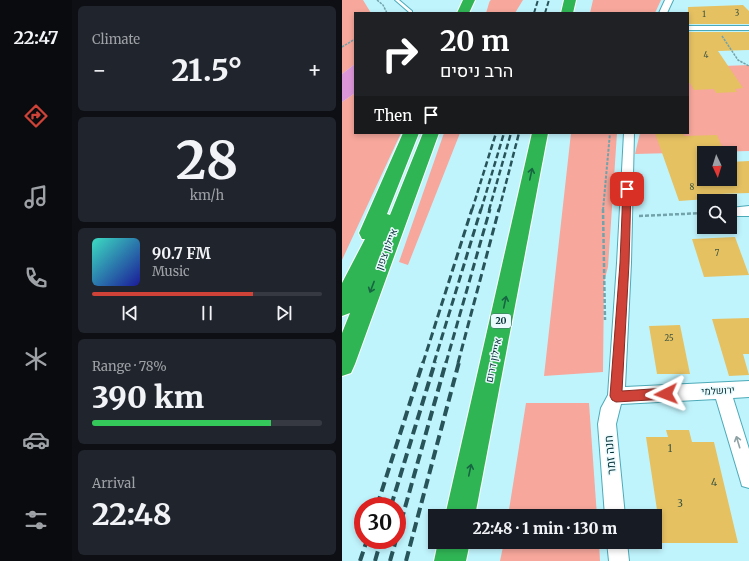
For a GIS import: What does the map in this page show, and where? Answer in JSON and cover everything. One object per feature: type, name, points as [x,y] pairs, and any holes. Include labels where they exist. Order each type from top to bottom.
[{"type":"highway","points":[[463,12],[469,0]]},
{"type":"highway","points":[[567,12],[570,0]]},
{"type":"highway","points":[[342,294],[411,134]]},
{"type":"highway","points":[[342,306],[426,134]]},
{"type":"highway","name":"איילון צפון","points":[[342,364],[431,134]]},
{"type":"highway","name":"איילון דרום","points":[[461,509],[540,134]]},
{"type":"highway","points":[[450,561],[453,549]]},
{"type":"street","points":[[663,12],[669,0]]},
{"type":"street","points":[[689,28],[749,28]]},
{"type":"street","name":"חנה זמר","points":[[614,509],[607,424],[610,408],[616,396],[629,134]]},
{"type":"street","points":[[737,212],[749,211]]},
{"type":"street","name":"ירושלמי","points":[[616,396],[749,389]]},
{"type":"street","points":[[722,390],[749,479]]},
{"type":"street","points":[[618,549],[619,561]]},
{"type":"lane","points":[[397,0],[411,12]]},
{"type":"path","points":[[377,0],[383,5],[386,12]]},
{"type":"path","points":[[716,27],[738,60],[749,66]]},
{"type":"path","points":[[342,47],[354,40]]},
{"type":"path","points":[[626,217],[697,213]]},
{"type":"shaded area","points":[[342,0],[363,0],[370,12],[354,12],[354,65],[342,74]]},
{"type":"shaded area","points":[[490,0],[523,0],[516,12],[486,12]]},
{"type":"shaded area","points":[[593,0],[661,0],[655,12],[590,12]]},
{"type":"shaded area","points":[[354,65],[354,94],[342,102],[342,74]]},
{"type":"shaded area","points":[[689,65],[697,67],[749,65],[749,151],[737,151],[737,146],[697,146],[697,152],[635,154],[640,134],[689,134]]},
{"type":"shaded area","points":[[354,94],[354,134],[401,134],[342,260],[342,102]]},
{"type":"shaded area","points":[[444,134],[460,134],[408,265],[399,262]]},
{"type":"shaded area","points":[[571,134],[617,134],[608,267],[604,282],[603,372],[544,376]]},
{"type":"shaded area","points":[[526,403],[589,403],[597,509],[509,509]]},
{"type":"shaded area","points":[[503,549],[599,549],[600,561],[500,561]]},
{"type":"pier","points":[[467,0],[491,0],[476,12],[461,12]]},
{"type":"building","points":[[743,5],[749,11],[749,24],[689,24],[688,7]]},
{"type":"building","points":[[689,32],[749,32],[749,50],[718,51],[743,88],[735,89],[737,92],[716,93],[714,89],[694,90],[690,83]]},
{"type":"building","points":[[655,134],[683,134],[684,136],[717,135],[722,146],[697,146],[697,186],[737,186],[737,162],[749,161],[749,193],[697,194],[697,200],[679,201]]},
{"type":"building","points":[[735,237],[749,275],[704,277],[692,239]]},
{"type":"building","points":[[749,318],[749,354],[743,354],[749,375],[729,376],[712,319]]},
{"type":"building","points":[[680,325],[690,374],[657,374],[649,326]]},
{"type":"building","points":[[666,430],[689,430],[692,442],[714,442],[738,543],[662,543],[662,509],[657,509],[646,437],[668,437]]},
{"type":"railway","points":[[534,12],[538,0]]},
{"type":"railway","points":[[545,12],[549,0]]},
{"type":"railway","points":[[472,210],[496,134]]},
{"type":"railway","points":[[481,210],[504,134]]},
{"type":"railway","points":[[489,210],[511,134]]},
{"type":"railway","points":[[499,210],[519,134]]},
{"type":"railway","points":[[423,363],[472,209]]},
{"type":"railway","points":[[434,363],[481,209]]},
{"type":"railway","points":[[446,363],[490,209]]},
{"type":"railway","points":[[458,363],[499,209]]},
{"type":"railway","points":[[380,497],[423,362]]},
{"type":"railway","points":[[394,497],[435,362]]},
{"type":"railway","points":[[406,504],[446,362]]},
{"type":"railway","points":[[406,561],[459,362]]},
{"type":"railway","points":[[360,561],[364,549]]},
{"type":"railway","points":[[375,561],[378,549]]},
{"type":"railway","points":[[390,561],[393,549]]},
{"type":"route","points":[[627,189],[616,396],[666,394]]}]
